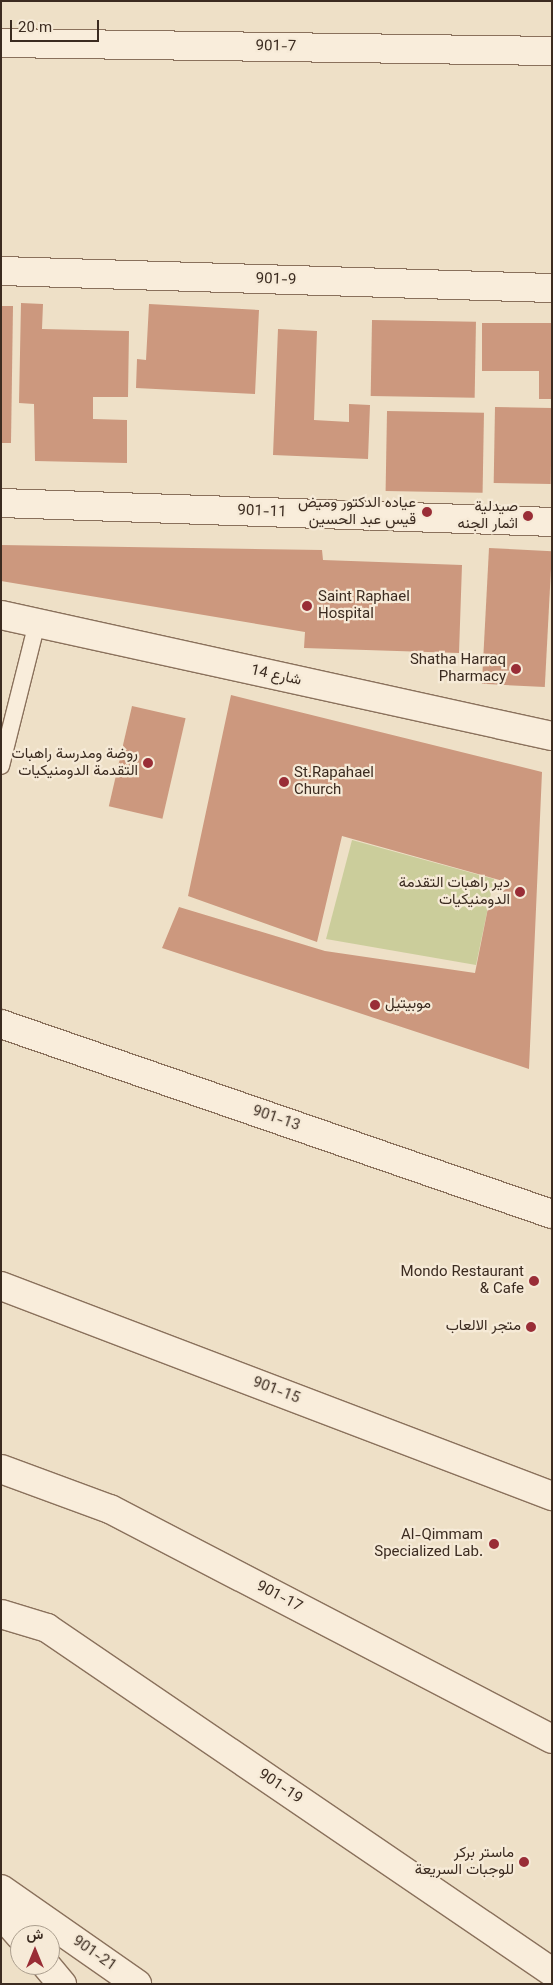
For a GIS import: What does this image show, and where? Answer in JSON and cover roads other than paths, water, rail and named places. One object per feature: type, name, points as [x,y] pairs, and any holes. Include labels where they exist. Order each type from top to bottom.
[{"type":"street","name":"901-7","points":[[1,44],[552,51]]},
{"type":"street","name":"901-9","points":[[1,272],[552,288]]},
{"type":"street","name":"901-11","points":[[1,503],[552,522]]},
{"type":"street","name":"شارع 14","points":[[1,615],[552,736]]},
{"type":"street","name":"901-13","points":[[1,1024],[552,1214]]},
{"type":"street","name":"901-15","points":[[1,1286],[552,1496]]},
{"type":"street","name":"901-17","points":[[1,1469],[110,1509],[552,1739]]},
{"type":"street","name":"901-19","points":[[1,1614],[47,1628],[552,1972]]},
{"type":"street","name":"901-21","points":[[1,1889],[137,1984]]},
{"type":"street","points":[[1,1914],[10,1925]]},
{"type":"lane","points":[[1,766],[37,623]]},
{"type":"place","name":"عياده الدكتور وميض قيس عبد الحسين","points":[[427,512]]},
{"type":"place","name":"صيدلية اثمار الجنه","points":[[528,516]]},
{"type":"place","name":"Saint Raphael Hospital","points":[[307,606]]},
{"type":"place","name":"Shatha Harraq Pharmacy","points":[[516,669]]},
{"type":"place","name":"روضة ومدرسة راهبات التقدمة الدومنيكيات","points":[[148,763]]},
{"type":"place","name":"St.Rapahael Church","points":[[284,782]]},
{"type":"place","name":"دير راهبات التقدمة الدومنيكيات","points":[[520,892]]},
{"type":"place","name":"موبيتيل","points":[[375,1005]]},
{"type":"place","name":"Mondo Restaurant & Cafe","points":[[534,1281]]},
{"type":"place","name":"متجر الالعاب","points":[[531,1327]]},
{"type":"place","name":"Al-Qimmam Specialized Lab.","points":[[494,1544]]},
{"type":"place","name":"ماستر بركر للوجبات السريعة","points":[[524,1862]]}]
